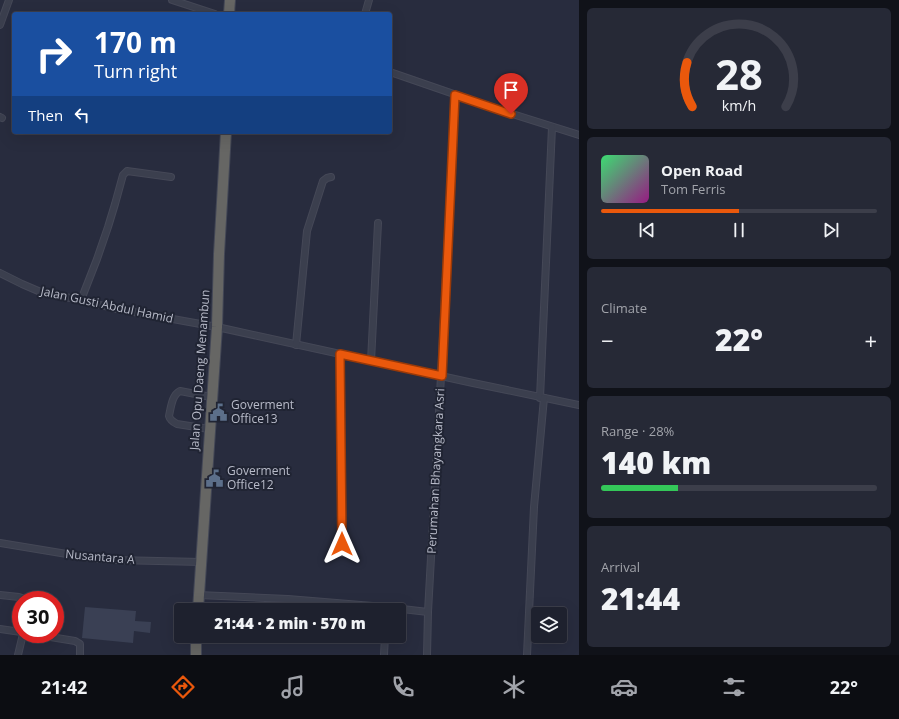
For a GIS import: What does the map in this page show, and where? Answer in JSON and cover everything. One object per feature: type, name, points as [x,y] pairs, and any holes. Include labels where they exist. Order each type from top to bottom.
[{"type":"highway","points":[[229,12],[230,0]]},
{"type":"highway","name":"Jalan Opu Daeng Menambun","points":[[198,603],[217,327],[219,254],[226,134]]},
{"type":"highway","points":[[196,643],[196,655]]},
{"type":"street","points":[[0,26],[9,0]]},
{"type":"street","points":[[172,0],[209,12]]},
{"type":"street","points":[[366,12],[369,0]]},
{"type":"street","points":[[392,73],[506,112],[579,135]]},
{"type":"street","name":"Perumahan Bhayangkara Asri","points":[[427,655],[433,503],[442,376],[455,95]]},
{"type":"street","points":[[527,655],[534,507],[542,398],[552,127]]},
{"type":"street","points":[[81,300],[98,259],[123,174],[128,171],[171,178]]},
{"type":"street","points":[[296,345],[307,230],[323,181],[331,177]]},
{"type":"street","points":[[371,361],[378,223]]},
{"type":"street","name":"Jalan Gusti Abdul Hamid","points":[[0,273],[43,293],[81,300],[112,308],[217,327],[579,405]]},
{"type":"street","points":[[340,354],[342,553]]},
{"type":"street","points":[[209,429],[177,424],[174,423],[169,416],[174,396],[177,392],[180,391],[211,397]]},
{"type":"street","name":"Nusantara A","points":[[0,543],[90,558],[200,562]]},
{"type":"street","points":[[0,595],[12,597]]},
{"type":"street","points":[[198,595],[288,599],[327,603]]},
{"type":"street","points":[[406,610],[428,612]]},
{"type":"street","points":[[0,629],[12,631]]},
{"type":"street","points":[[64,639],[76,641],[80,644],[80,655]]},
{"type":"street","points":[[18,655],[20,643]]},
{"type":"street","points":[[384,643],[384,655]]},
{"type":"building","points":[[85,607],[136,611],[135,621],[151,622],[150,633],[134,631],[133,643],[82,638]]},
{"type":"place","name":"Goverment Office13","points":[[218,412]]},
{"type":"place","name":"Goverment Office12","points":[[214,478]]},
{"type":"route","points":[[342,544],[340,354],[442,376],[455,95],[511,114]]}]
